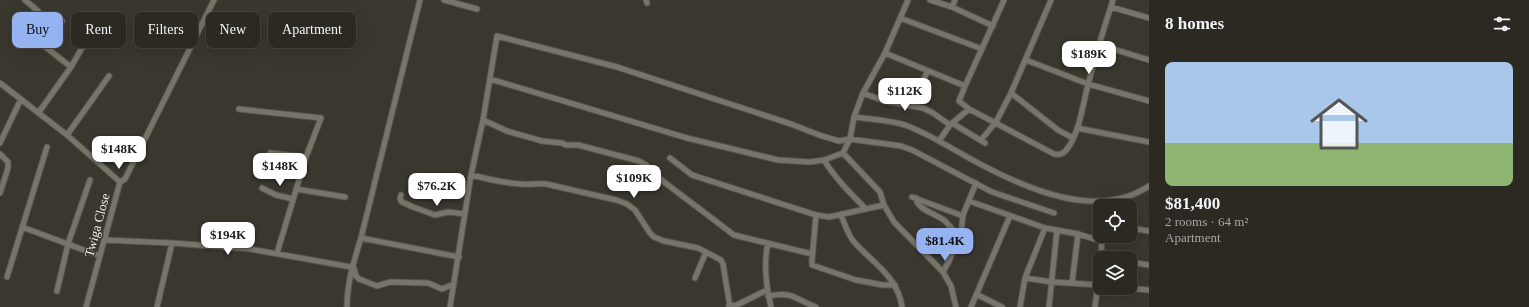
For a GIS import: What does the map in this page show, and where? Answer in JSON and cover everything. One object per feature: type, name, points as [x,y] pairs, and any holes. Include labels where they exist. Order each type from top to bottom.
[{"type":"street","points":[[25,0],[38,11]]},
{"type":"street","points":[[120,182],[125,178],[214,0]]},
{"type":"street","points":[[347,307],[347,294],[353,268],[420,0]]},
{"type":"street","points":[[444,0],[477,9]]},
{"type":"street","points":[[490,79],[688,138],[778,160],[810,162],[824,160],[843,153],[850,138],[854,117],[864,93],[885,52],[908,0]]},
{"type":"street","points":[[930,0],[952,7],[993,26]]},
{"type":"street","points":[[952,7],[955,0]]},
{"type":"street","points":[[1004,0],[959,101],[969,109],[1054,154],[1059,154],[1068,149],[1077,128],[1088,84],[1113,0]]},
{"type":"street","points":[[864,93],[884,101],[916,106],[933,113],[983,142],[996,122],[1011,93],[1051,0]]},
{"type":"street","points":[[1111,7],[1149,18]]},
{"type":"street","points":[[900,18],[982,49]]},
{"type":"street","points":[[450,307],[471,175],[483,120],[497,36],[617,67],[839,141],[850,138],[901,146],[912,150],[992,192],[1054,213]]},
{"type":"street","points":[[1100,46],[1149,60]]},
{"type":"street","points":[[47,48],[71,67]]},
{"type":"street","points":[[39,112],[71,67],[82,48]]},
{"type":"street","points":[[885,52],[965,86]]},
{"type":"street","points":[[1026,60],[1088,84],[1149,101]]},
{"type":"street","points":[[916,106],[922,82],[928,71]]},
{"type":"street","points":[[66,135],[109,76]]},
{"type":"street","name":"Twiga Close","points":[[0,83],[39,112],[120,182],[86,307]]},
{"type":"street","points":[[1011,93],[1058,130],[1073,138]]},
{"type":"street","points":[[0,143],[21,99]]},
{"type":"street","points":[[239,109],[320,117],[321,120],[306,157],[277,253]]},
{"type":"street","points":[[940,141],[951,124],[969,109]]},
{"type":"street","points":[[854,117],[903,125],[940,141],[981,164],[1039,190],[1065,198],[1093,202]]},
{"type":"street","points":[[483,120],[507,131],[542,141],[562,143],[566,145],[578,145],[639,161],[646,165],[664,182],[734,235],[812,254]]},
{"type":"street","points":[[1077,128],[1149,142]]},
{"type":"street","points":[[7,278],[48,146]]},
{"type":"street","points":[[270,153],[306,157]]},
{"type":"street","points":[[843,153],[880,192],[884,205],[894,222],[904,234],[943,272],[951,286],[956,307]]},
{"type":"street","points":[[0,154],[8,162],[8,168],[0,193]]},
{"type":"street","points":[[670,158],[692,175],[816,216],[829,217],[884,205]]},
{"type":"street","points":[[824,160],[829,169],[866,208]]},
{"type":"street","points":[[471,175],[522,185],[535,183],[546,184],[616,200],[627,204],[635,210],[654,237],[664,242],[698,248],[716,256],[723,264],[730,306],[737,305],[767,290]]},
{"type":"street","points":[[57,291],[68,244],[90,180]]},
{"type":"street","points":[[943,272],[961,233],[963,216],[976,183]]},
{"type":"street","points":[[1121,199],[1138,193],[1149,186]]},
{"type":"street","points":[[262,188],[276,195],[294,199]]},
{"type":"street","points":[[296,189],[345,197]]},
{"type":"street","points":[[401,195],[400,199],[402,202],[418,210],[435,215],[448,212],[465,214]]},
{"type":"street","points":[[959,238],[945,221],[923,208],[914,198],[963,216]]},
{"type":"street","points":[[969,201],[1045,228],[1093,237]]},
{"type":"street","points":[[841,215],[854,243],[880,266],[895,285],[902,307]]},
{"type":"street","points":[[816,216],[812,265],[862,281],[883,285],[895,285]]},
{"type":"street","points":[[971,307],[978,295],[1010,216]]},
{"type":"street","points":[[22,227],[100,256]]},
{"type":"street","points":[[1020,307],[1025,278],[1045,228]]},
{"type":"street","points":[[1137,229],[1149,231]]},
{"type":"street","points":[[1049,307],[1057,230]]},
{"type":"street","points":[[1072,283],[1078,234]]},
{"type":"street","points":[[361,238],[459,256]]},
{"type":"street","points":[[104,240],[250,249],[353,268]]},
{"type":"street","points":[[157,307],[172,243]]},
{"type":"street","points":[[768,244],[765,267],[767,290],[771,307]]},
{"type":"street","points":[[695,278],[706,252]]},
{"type":"street","points":[[1137,263],[1149,264]]},
{"type":"street","points":[[353,268],[359,279],[377,286],[390,282],[428,283],[442,289],[454,284]]},
{"type":"street","points":[[1025,278],[1052,282],[1093,285]]},
{"type":"street","points":[[1137,289],[1149,290]]},
{"type":"street","points":[[768,296],[782,293],[787,294],[816,307]]},
{"type":"street","points":[[978,295],[1002,307]]},
{"type":"street","points":[[1095,307],[1097,295]]}]
